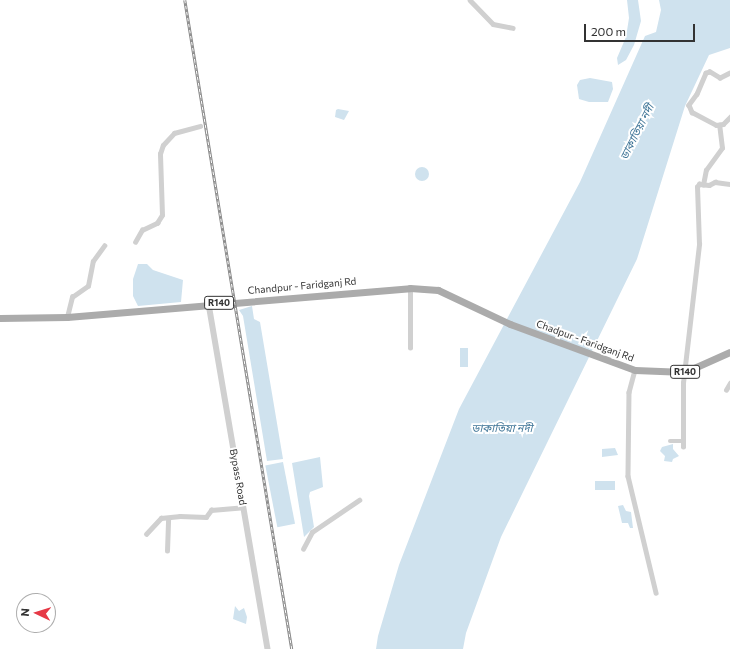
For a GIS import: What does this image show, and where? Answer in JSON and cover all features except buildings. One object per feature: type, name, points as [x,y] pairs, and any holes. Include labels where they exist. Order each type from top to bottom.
[{"type":"main road","name":"Chandpur - Faridganj Rd","points":[[0,318],[67,317],[410,288],[438,290]]},
{"type":"main road","name":"Chadpur - Faridganj Rd","points":[[438,290],[510,324],[635,370],[684,372],[730,352]]},
{"type":"street","points":[[470,0],[493,24],[513,28]]},
{"type":"street","points":[[719,125],[692,112],[689,105],[697,94],[706,73],[710,72],[720,78],[730,73]]},
{"type":"street","points":[[719,125],[730,118]]},
{"type":"street","points":[[703,185],[706,170],[722,148],[719,125]]},
{"type":"street","points":[[135,242],[142,230],[158,223],[162,215],[160,154],[163,145],[174,133],[200,126]]},
{"type":"street","points":[[683,447],[684,372],[698,244],[697,187],[699,184],[703,185],[715,182],[730,184]]},
{"type":"street","points":[[67,317],[72,297],[88,286],[93,261],[104,246]]},
{"type":"street","points":[[410,288],[410,348]]},
{"type":"street","name":"Bypass Road","points":[[209,304],[268,649]]},
{"type":"street","points":[[635,370],[629,392],[628,476],[656,593]]},
{"type":"street","points":[[726,390],[730,383]]},
{"type":"street","points":[[670,441],[682,441]]},
{"type":"street","points":[[303,548],[312,532],[359,500]]},
{"type":"street","points":[[146,534],[161,518],[168,519],[180,516],[206,517],[211,510],[243,507]]},
{"type":"street","points":[[167,551],[168,519]]},
{"type":"water","points":[[627,0],[638,0],[641,21],[634,45],[626,60],[618,65],[617,58],[626,37],[629,18]]},
{"type":"water","name":"ডাকাতিয়া নদী","points":[[659,0],[730,0],[730,48],[709,55],[685,106],[637,259],[501,537],[466,633],[463,649],[376,649],[378,636],[399,565],[459,409],[580,182],[645,36],[656,32],[661,10]]},
{"type":"water","points":[[590,78],[612,82],[613,89],[608,102],[589,102],[579,99],[577,85],[580,80]]},
{"type":"water","points":[[336,110],[349,111],[344,120],[335,117]]},
{"type":"water","points":[[422,167],[427,169],[429,174],[427,179],[422,181],[417,179],[415,174],[417,169]]},
{"type":"water","points":[[138,264],[147,264],[153,270],[183,280],[181,302],[138,306],[133,296],[133,279]]},
{"type":"water","points":[[252,306],[254,319],[260,322],[283,459],[267,461],[243,316],[239,310]]},
{"type":"water","points":[[460,348],[468,348],[468,367],[460,367]]},
{"type":"water","points":[[673,444],[673,449],[679,456],[673,459],[672,462],[664,461],[665,456],[660,451],[662,447]]},
{"type":"water","points":[[615,448],[618,455],[602,457],[602,449]]},
{"type":"water","points":[[320,457],[323,487],[310,492],[309,496],[314,527],[304,537],[292,463]]},
{"type":"water","points":[[283,462],[295,524],[277,527],[265,465]]},
{"type":"water","points":[[595,481],[615,481],[615,490],[595,490]]},
{"type":"water","points":[[623,505],[626,511],[631,512],[633,528],[630,528],[628,523],[622,523],[618,506]]},
{"type":"water","points":[[235,606],[239,611],[244,608],[247,617],[246,624],[233,619]]},
{"type":"railway","points":[[185,0],[292,649]]}]
